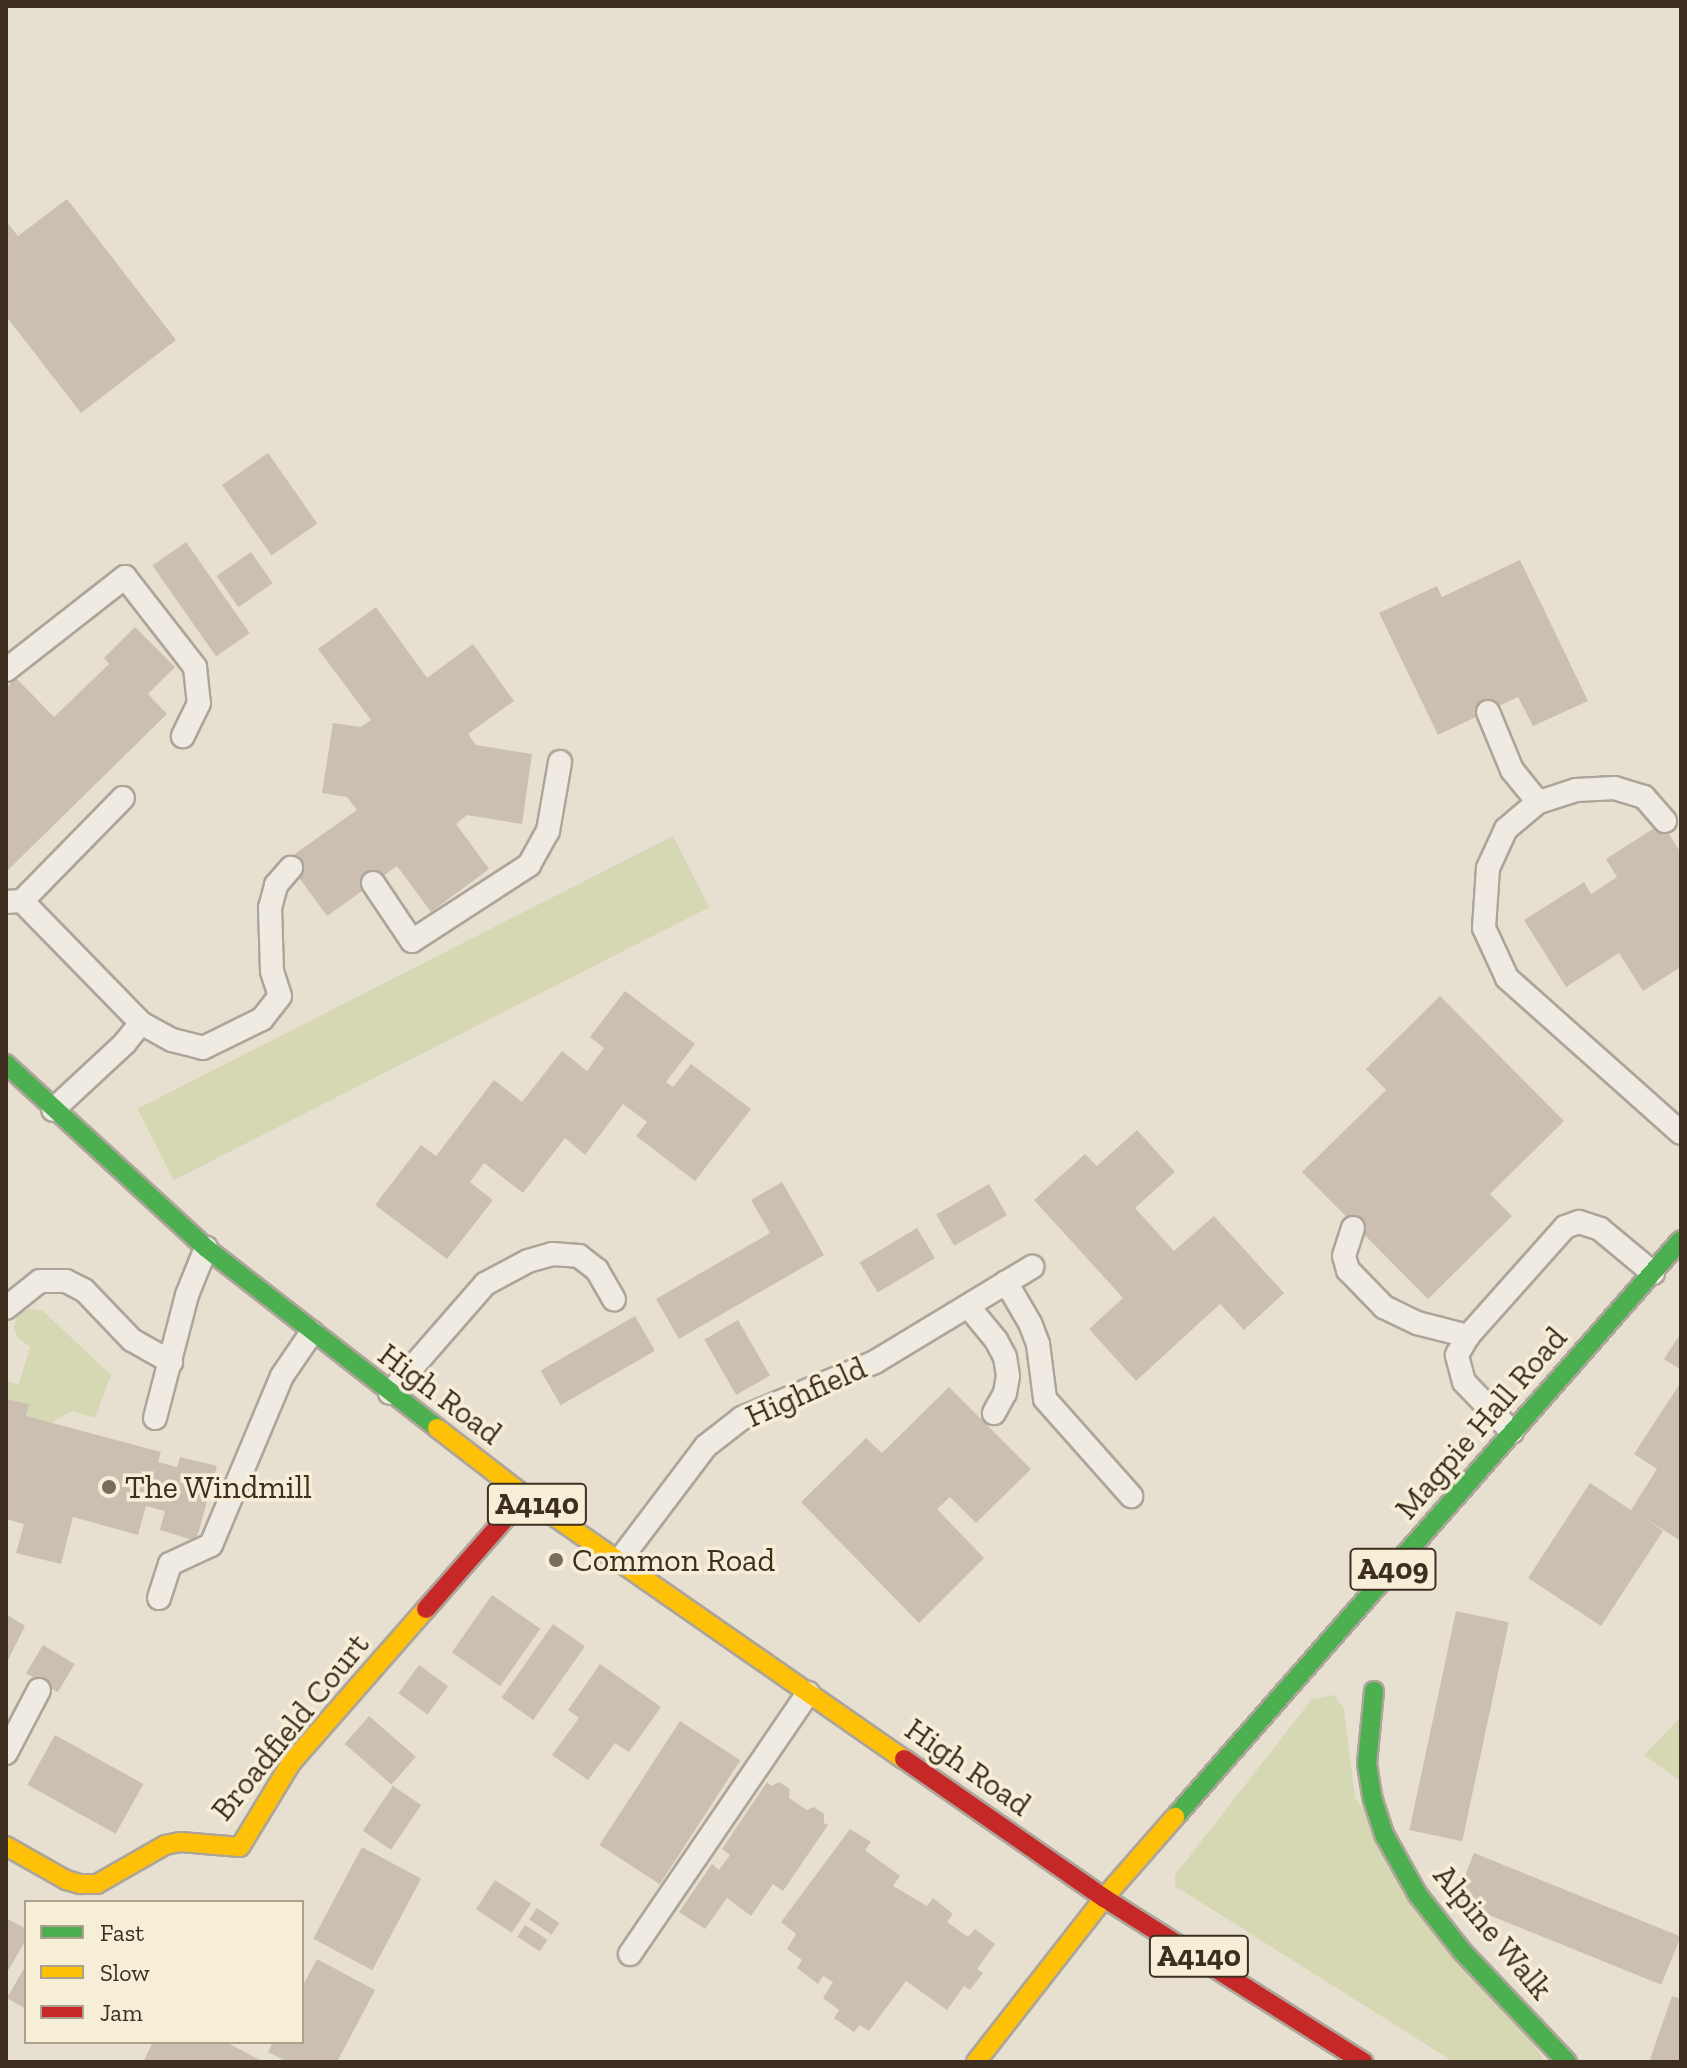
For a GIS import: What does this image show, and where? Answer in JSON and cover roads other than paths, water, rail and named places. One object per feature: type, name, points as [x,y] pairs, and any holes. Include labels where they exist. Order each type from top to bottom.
[{"type":"main road","name":"High Road","points":[[6,1064],[206,1248],[525,1496],[1104,1898]]},
{"type":"main road","name":"Magpie Hall Road","points":[[1104,1898],[1681,1240]]},
{"type":"main road","name":"Broadfield Court","points":[[6,1846],[66,1880],[80,1884],[97,1884],[165,1845],[181,1842],[240,1847],[291,1763],[525,1496]]},
{"type":"main road","name":"Alpine Walk","points":[[1374,1691],[1367,1764],[1373,1800],[1385,1836],[1418,1895],[1462,1951],[1567,2062]]},
{"type":"main road","name":"A409","points":[[976,2062],[1104,1898]]},
{"type":"main road","name":"A4140","points":[[1104,1898],[1363,2062]]},
{"type":"lane","points":[[6,670],[125,577],[195,667],[199,703],[183,736]]},
{"type":"lane","points":[[1488,712],[1512,770],[1538,802]]},
{"type":"lane","points":[[373,883],[412,941],[529,865],[548,831],[560,762]]},
{"type":"lane","points":[[1665,821],[1644,797],[1615,788],[1576,790],[1538,802],[1506,829],[1488,868],[1484,928],[1507,978],[1681,1133]]},
{"type":"lane","points":[[123,798],[14,902],[141,1023],[172,1040],[203,1048],[262,1019],[280,996],[272,971],[270,908],[276,885],[291,868]]},
{"type":"lane","points":[[53,1110],[125,1043],[141,1023]]},
{"type":"lane","points":[[1512,1432],[1464,1382],[1457,1355],[1468,1336],[1565,1227],[1579,1222],[1600,1229],[1653,1273]]},
{"type":"lane","points":[[1353,1228],[1344,1256],[1348,1270],[1384,1307],[1417,1323],[1468,1336]]},
{"type":"lane","points":[[155,1418],[187,1295],[206,1248]]},
{"type":"lane","points":[[390,1393],[485,1284],[528,1261],[552,1254],[579,1256],[597,1270],[614,1299]]},
{"type":"lane","name":"Highfield","points":[[619,1561],[706,1446],[742,1418],[875,1362],[1032,1267]]},
{"type":"lane","points":[[6,1308],[40,1281],[66,1281],[84,1290],[132,1340],[171,1362]]},
{"type":"lane","points":[[1006,1282],[1030,1323],[1038,1344],[1045,1399],[1131,1496]]},
{"type":"lane","points":[[968,1306],[996,1340],[1005,1357],[1008,1376],[1005,1393],[994,1413]]},
{"type":"lane","points":[[159,1598],[170,1564],[211,1545],[282,1376],[312,1332]]},
{"type":"lane","points":[[6,1753],[39,1690]]},
{"type":"lane","points":[[630,1954],[808,1693]]},
{"type":"place","name":"The Windmill","points":[[109,1487]]},
{"type":"place","name":"Common Road","points":[[556,1560]]}]
